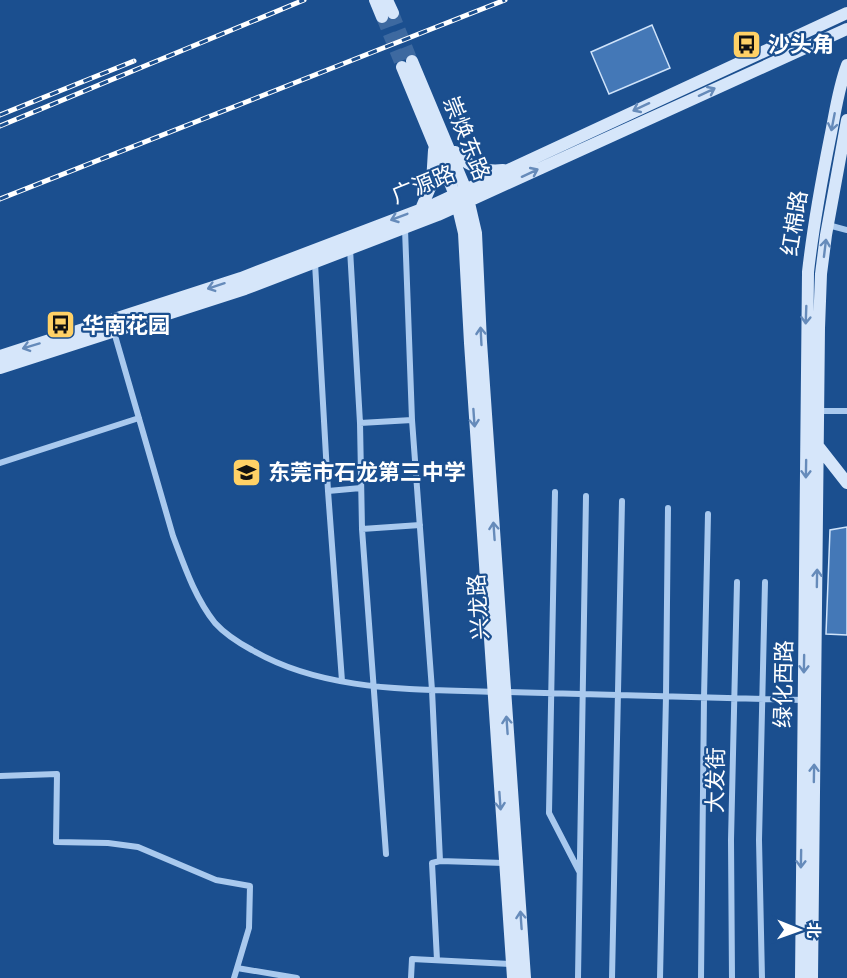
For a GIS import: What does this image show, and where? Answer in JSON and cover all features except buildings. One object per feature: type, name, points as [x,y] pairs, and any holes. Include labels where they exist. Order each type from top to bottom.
[{"type":"main road","points":[[375,0],[387,15],[387,0]]},
{"type":"main road","name":"广源路","points":[[0,368],[245,289],[405,228],[510,170],[847,13]]},
{"type":"main road","name":"广源路","points":[[0,356],[241,278],[421,209],[462,198],[847,28]]},
{"type":"main road","name":"崇焕东路","points":[[407,64],[462,198],[470,233]]},
{"type":"main road","name":"红棉路","points":[[813,390],[808,272],[812,231],[840,83],[847,65]]},
{"type":"main road","name":"红棉路","points":[[813,390],[821,273],[847,120]]},
{"type":"main road","points":[[421,209],[432,183],[440,142],[463,162],[476,168],[491,171],[510,170]]},
{"type":"main road","name":"兴龙路","points":[[470,233],[481,342],[499,692],[504,862],[513,978]]},
{"type":"main road","name":"绿化西路","points":[[812,978],[819,447],[813,411],[813,390]]},
{"type":"main road","name":"绿化西路","points":[[801,978],[806,431],[813,411]]},
{"type":"main road","points":[[806,431],[847,483]]},
{"type":"main road","name":"兴龙路","points":[[499,692],[525,978]]},
{"type":"street","points":[[828,225],[847,230]]},
{"type":"street","points":[[405,228],[412,420],[432,690],[440,861]]},
{"type":"street","points":[[350,249],[360,423],[362,529],[386,854]]},
{"type":"street","points":[[315,263],[342,681]]},
{"type":"street","points":[[114,332],[173,536],[200,600],[216,623],[236,641],[268,659],[302,672],[374,686],[551,694],[803,700]]},
{"type":"street","points":[[813,411],[847,411]]},
{"type":"street","points":[[0,463],[139,418]]},
{"type":"street","points":[[360,423],[412,420]]},
{"type":"street","points":[[328,491],[361,488]]},
{"type":"street","points":[[555,492],[549,813],[580,872]]},
{"type":"street","points":[[578,978],[586,496]]},
{"type":"street","points":[[612,978],[622,501]]},
{"type":"street","points":[[660,978],[668,508]]},
{"type":"street","points":[[701,978],[708,514]]},
{"type":"street","points":[[362,529],[420,525]]},
{"type":"street","name":"大发街","points":[[732,978],[737,582]]},
{"type":"street","points":[[762,978],[759,840],[765,582]]},
{"type":"street","points":[[0,776],[57,774],[56,842],[108,843],[138,847],[216,880],[250,886],[249,928],[234,978]]},
{"type":"street","points":[[437,960],[432,863],[440,861],[504,862]]},
{"type":"street","points":[[411,978],[412,959],[512,964]]},
{"type":"street","points":[[237,968],[297,978]]},
{"type":"tunnel","points":[[393,13],[412,61]]},
{"type":"tunnel","points":[[382,17],[402,67]]},
{"type":"railway","points":[[0,126],[304,0]]},
{"type":"railway","points":[[0,199],[505,0]]},
{"type":"railway","points":[[0,115],[134,61]]},
{"type":"place","name":"沙头角","points":[[747,44]]},
{"type":"place","name":"华南花园","points":[[61,325]]},
{"type":"place","name":"东莞市石龙第三中学","points":[[247,472]]}]
